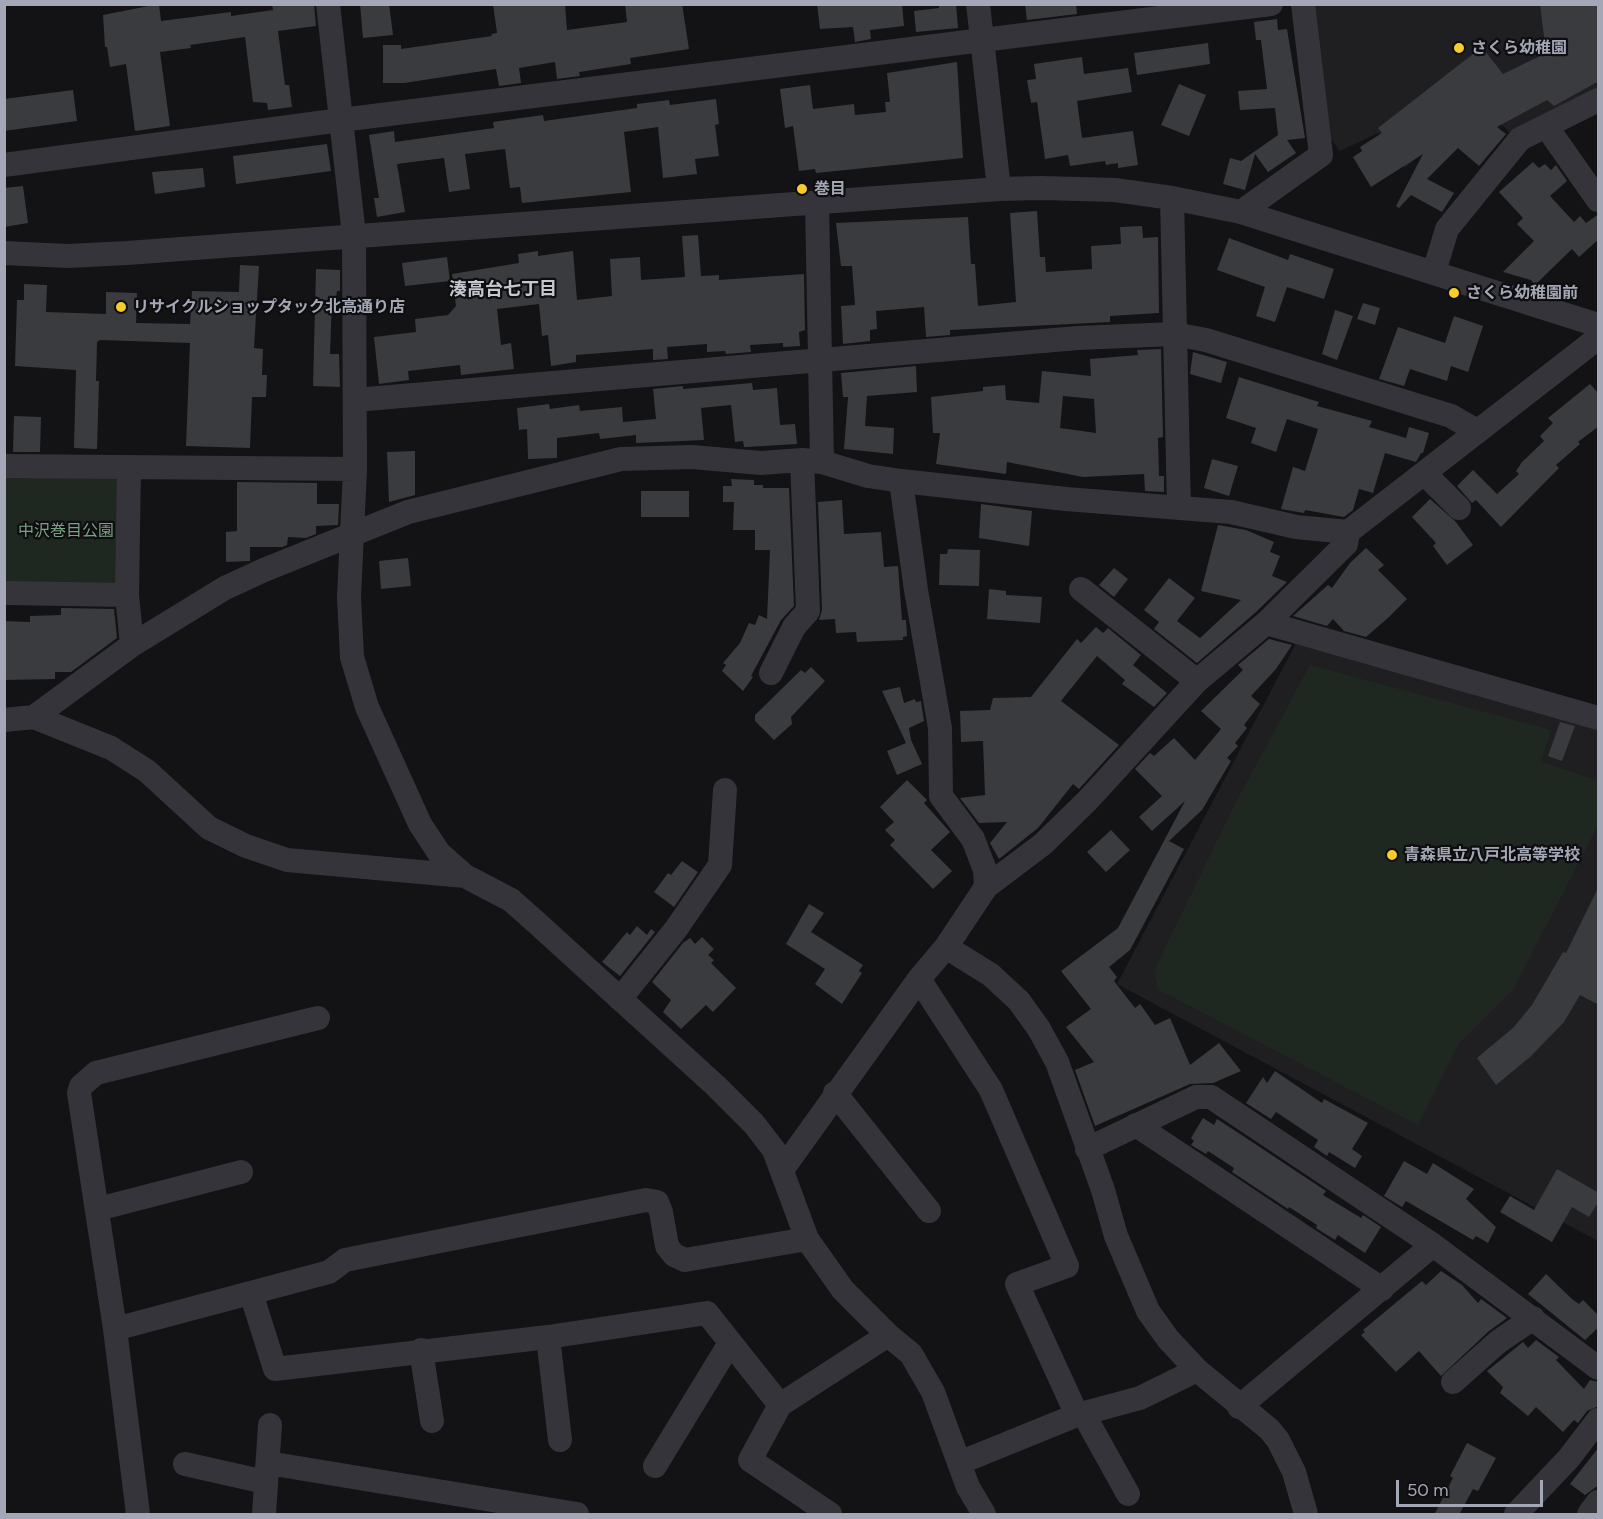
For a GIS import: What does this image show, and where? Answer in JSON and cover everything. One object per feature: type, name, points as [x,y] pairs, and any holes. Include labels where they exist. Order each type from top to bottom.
[{"type":"street","points":[[328,4],[354,235],[355,469],[354,532],[349,597],[352,657],[366,706],[420,824],[439,853],[465,876],[511,900],[754,1124],[774,1150],[807,1239],[843,1290],[888,1335],[911,1354],[933,1392],[968,1487],[984,1515]]},
{"type":"street","points":[[978,4],[999,189]]},
{"type":"street","points":[[4,165],[341,120],[983,42],[1271,4]]},
{"type":"street","points":[[1241,212],[1320,155],[1303,4]]},
{"type":"street","points":[[1434,272],[1447,229],[1520,139],[1599,100]]},
{"type":"street","points":[[1546,126],[1599,200]]},
{"type":"street","points":[[4,253],[68,256],[999,189],[1115,190],[1172,198],[1241,212],[1599,325]]},
{"type":"street","points":[[1172,198],[1179,508]]},
{"type":"street","points":[[771,673],[794,627],[808,611],[812,461],[819,361],[817,203]]},
{"type":"street","points":[[355,400],[1078,338],[1174,334],[1206,340],[1451,416],[1477,431]]},
{"type":"street","points":[[782,1170],[835,1093],[946,947],[986,887],[1043,844],[1088,800],[1197,681],[1266,623],[1346,544],[1348,532],[1599,338]]},
{"type":"street","points":[[34,717],[132,645],[225,588],[354,532],[408,512],[621,459],[692,457],[760,463],[812,461],[868,476],[901,481],[1066,499],[1231,512],[1296,527],[1348,532]]},
{"type":"street","points":[[4,466],[129,469],[355,469]]},
{"type":"street","points":[[129,469],[127,595],[132,645]]},
{"type":"street","points":[[1424,473],[1459,508]]},
{"type":"street","points":[[901,481],[940,728],[941,795],[973,839],[985,870],[986,887]]},
{"type":"street","points":[[1081,589],[1197,681]]},
{"type":"street","points":[[4,593],[127,595]]},
{"type":"street","points":[[1266,623],[1599,718]]},
{"type":"street","points":[[4,720],[34,717],[111,748],[147,771],[208,828],[246,846],[287,860],[465,876]]},
{"type":"street","points":[[620,999],[676,928],[720,865],[725,790]]},
{"type":"street","points":[[946,947],[992,975],[1019,1001],[1039,1029],[1057,1062],[1103,1190],[1116,1236],[1148,1311],[1168,1339],[1197,1370],[1239,1407],[1269,1429],[1278,1440],[1293,1472],[1306,1515]]},
{"type":"street","points":[[919,980],[992,1090],[1067,1266],[1017,1284],[1080,1414],[1128,1494]]},
{"type":"street","points":[[138,1515],[115,1329],[79,1093],[87,1078],[96,1072],[318,1018]]},
{"type":"street","points":[[835,1093],[929,1211]]},
{"type":"street","points":[[1087,1149],[1196,1097],[1211,1097],[1433,1245],[1599,1368]]},
{"type":"street","points":[[1136,1125],[1382,1289]]},
{"type":"street","points":[[98,1209],[241,1172]]},
{"type":"street","points":[[115,1329],[329,1272],[345,1260],[646,1200],[657,1202],[667,1246],[674,1255],[685,1260],[807,1239]]},
{"type":"street","points":[[1239,1407],[1433,1245]]},
{"type":"street","points":[[251,1293],[275,1369],[421,1350],[548,1337],[707,1313],[780,1405]]},
{"type":"street","points":[[1453,1382],[1498,1342],[1533,1318]]},
{"type":"street","points":[[830,1515],[750,1460],[780,1405],[888,1335]]},
{"type":"street","points":[[548,1337],[560,1440]]},
{"type":"street","points":[[655,1466],[730,1343]]},
{"type":"street","points":[[421,1350],[432,1421]]},
{"type":"street","points":[[959,1463],[1080,1414],[1140,1398],[1197,1370]]},
{"type":"street","points":[[1516,1515],[1569,1458],[1599,1420]]},
{"type":"street","points":[[264,1515],[270,1425]]},
{"type":"street","points":[[184,1464],[267,1472],[577,1515]]},
{"type":"street","points":[[1589,1515],[1599,1502]]},
{"type":"shaded area","name":"さくら幼稚園","points":[[1323,4],[1598,5],[1598,91],[1511,135],[1482,100],[1405,168],[1378,133],[1340,151],[1329,137],[1314,6]]},
{"type":"shaded area","name":"青森県立八戸北高等学校","points":[[1297,641],[1598,726],[1598,1241],[1117,984]]},
{"type":"green space","name":"中沢巻目公園","points":[[5,466],[129,469],[127,595],[5,593]]},
{"type":"green space","name":"青森県立八戸北高等学校","points":[[1310,665],[1551,730],[1541,762],[1598,781],[1598,825],[1514,988],[1459,1043],[1418,1125],[1159,990],[1154,971],[1233,808]]},
{"type":"building","points":[[159,4],[161,21],[231,12],[231,16],[273,10],[272,4],[314,4],[316,26],[278,31],[285,85],[289,85],[292,107],[268,110],[267,103],[253,102],[245,37],[190,45],[191,48],[160,52],[170,126],[135,131],[126,64],[110,67],[107,47],[105,47],[103,15]]},
{"type":"building","points":[[360,4],[389,4],[393,35],[363,38]]},
{"type":"building","points":[[493,4],[565,4],[567,30],[627,22],[625,4],[682,4],[689,49],[630,58],[631,64],[579,72],[580,76],[557,79],[555,62],[519,68],[521,83],[499,86],[496,69],[404,83],[383,83],[383,45],[401,45],[401,49],[492,36],[491,34],[497,33]]},
{"type":"building","points":[[817,4],[902,4],[904,26],[870,30],[871,39],[855,42],[853,27],[820,29]]},
{"type":"building","points":[[939,4],[956,4],[958,28],[916,32],[914,11],[939,8]]},
{"type":"building","points":[[1025,4],[1076,4],[1077,14],[1027,20]]},
{"type":"building","points":[[1540,4],[1599,4],[1599,81],[1554,106],[1547,100],[1497,127],[1506,134],[1479,166],[1458,148],[1427,179],[1454,193],[1442,212],[1411,195],[1399,208],[1396,206],[1423,154],[1371,187],[1353,157],[1362,151],[1360,147],[1382,133],[1378,128],[1482,47],[1503,74],[1546,53]]},
{"type":"building","points":[[1277,19],[1278,30],[1287,29],[1305,138],[1287,140],[1296,153],[1268,172],[1255,154],[1245,190],[1223,184],[1230,158],[1241,161],[1278,135],[1275,108],[1240,110],[1238,91],[1267,89],[1261,40],[1256,40],[1254,22]]},
{"type":"building","points":[[1208,43],[1210,64],[1137,75],[1134,53]]},
{"type":"building","points":[[1082,57],[1084,74],[1128,68],[1132,92],[1077,101],[1082,138],[1133,131],[1138,165],[1118,168],[1118,163],[1106,165],[1105,161],[1070,166],[1068,155],[1045,159],[1037,102],[1031,103],[1027,80],[1036,79],[1034,64]]},
{"type":"building","points":[[957,62],[963,158],[816,173],[815,169],[799,171],[793,126],[785,128],[780,89],[810,85],[813,109],[854,104],[855,115],[886,112],[885,102],[890,102],[887,73]]},
{"type":"building","points":[[1179,84],[1206,95],[1189,136],[1161,125]]},
{"type":"building","points":[[73,90],[77,121],[4,131],[4,99]]},
{"type":"building","points":[[716,99],[719,124],[715,125],[719,156],[695,159],[697,174],[663,178],[658,127],[624,132],[631,192],[522,203],[520,187],[510,188],[505,149],[465,154],[470,189],[449,192],[444,158],[397,164],[405,212],[377,217],[374,198],[379,198],[369,135],[394,131],[395,142],[494,128],[493,122],[543,115],[544,121],[637,108],[637,104],[669,100],[670,105]]},
{"type":"building","points":[[327,144],[331,171],[236,184],[233,156]]},
{"type":"building","points":[[1533,162],[1539,168],[1545,164],[1551,170],[1556,165],[1567,181],[1550,196],[1574,222],[1580,216],[1586,223],[1599,214],[1599,239],[1579,257],[1572,249],[1535,285],[1531,280],[1503,272],[1534,241],[1517,224],[1523,218],[1499,192]]},
{"type":"building","points":[[203,168],[205,187],[155,194],[152,172]]},
{"type":"building","points":[[23,186],[28,223],[4,227],[4,188]]},
{"type":"building","points":[[1037,211],[1040,257],[1045,257],[1046,272],[1092,269],[1091,246],[1121,244],[1120,227],[1142,226],[1143,238],[1158,237],[1159,313],[1110,316],[1110,322],[950,330],[950,335],[926,337],[924,307],[876,311],[877,329],[870,330],[870,341],[843,344],[841,306],[855,305],[852,266],[841,266],[836,223],[968,217],[971,264],[975,264],[978,306],[1016,302],[1010,213]]},
{"type":"building","points":[[698,235],[701,276],[719,275],[719,280],[804,274],[805,330],[799,332],[800,346],[783,347],[783,343],[750,345],[751,352],[726,354],[725,351],[707,352],[707,344],[667,347],[668,359],[653,360],[653,349],[576,355],[576,362],[551,366],[548,335],[542,336],[539,304],[497,309],[501,345],[511,343],[514,369],[461,375],[460,365],[408,371],[409,380],[379,384],[374,337],[416,332],[415,319],[448,315],[456,306],[452,274],[519,263],[518,254],[538,251],[538,256],[573,251],[577,300],[612,296],[610,259],[640,257],[641,280],[685,277],[682,236]]},
{"type":"building","points":[[1229,238],[1288,260],[1290,254],[1334,269],[1324,299],[1287,287],[1275,322],[1256,316],[1265,287],[1217,270]]},
{"type":"building","points":[[447,257],[450,281],[405,286],[402,263]]},
{"type":"building","points":[[240,265],[259,266],[254,348],[263,349],[262,375],[267,375],[266,397],[252,397],[250,448],[186,446],[190,343],[100,340],[97,342],[96,381],[99,381],[97,449],[74,448],[76,370],[15,366],[17,300],[24,300],[24,284],[47,285],[46,312],[106,314],[106,292],[137,293],[136,323],[190,324],[192,291],[239,292]]},
{"type":"building","points":[[316,269],[340,270],[340,291],[337,291],[336,298],[332,298],[330,354],[339,354],[340,387],[313,386]]},
{"type":"building","points":[[1363,303],[1380,308],[1375,325],[1357,319]]},
{"type":"building","points":[[1335,310],[1353,316],[1337,360],[1322,354]]},
{"type":"building","points":[[1454,316],[1483,326],[1468,372],[1451,366],[1447,381],[1410,369],[1404,386],[1379,379],[1398,327],[1445,343]]},
{"type":"building","points":[[1161,349],[1163,437],[1158,438],[1159,476],[1164,476],[1164,492],[1145,491],[1144,474],[1083,477],[1007,462],[1006,474],[936,464],[940,433],[933,433],[931,397],[983,391],[983,387],[1005,385],[1006,400],[1039,403],[1042,371],[1091,376],[1090,359],[1138,355],[1137,350]],"holes":[[[1063,396],[1094,399],[1096,433],[1060,428]]]},
{"type":"building","points":[[1193,352],[1227,362],[1221,383],[1190,374]]},
{"type":"building","points":[[916,366],[917,392],[867,396],[865,426],[894,428],[893,454],[844,449],[848,397],[843,397],[841,373]]},
{"type":"building","points":[[1239,377],[1319,402],[1317,406],[1372,421],[1369,427],[1406,438],[1409,427],[1429,433],[1423,453],[1416,462],[1385,453],[1373,493],[1359,489],[1353,510],[1344,517],[1305,510],[1304,513],[1281,509],[1293,467],[1305,471],[1318,429],[1287,419],[1276,452],[1251,443],[1256,428],[1226,418]]},
{"type":"building","points":[[752,383],[753,390],[777,388],[780,425],[795,424],[797,444],[744,447],[743,441],[735,442],[731,405],[701,408],[704,440],[636,443],[636,435],[600,439],[599,433],[557,438],[557,458],[528,459],[527,429],[519,430],[517,408],[549,404],[550,409],[579,405],[580,411],[622,407],[623,422],[656,419],[653,389],[683,386],[683,389]]},
{"type":"building","points":[[1590,384],[1599,394],[1599,426],[1578,442],[1580,444],[1556,465],[1559,468],[1501,527],[1476,500],[1472,503],[1457,486],[1473,470],[1497,494],[1519,474],[1516,471],[1522,462],[1544,441],[1540,436],[1553,423],[1548,418]]},
{"type":"building","points":[[14,416],[41,417],[40,452],[13,452]]},
{"type":"building","points":[[415,451],[415,495],[389,502],[387,452]]},
{"type":"building","points":[[1212,459],[1238,466],[1229,496],[1204,488]]},
{"type":"building","points":[[731,479],[754,480],[754,485],[763,485],[763,488],[789,488],[794,606],[781,620],[751,676],[753,677],[743,691],[722,671],[726,665],[723,663],[740,643],[749,623],[755,625],[759,615],[767,619],[770,550],[755,550],[755,530],[733,530],[734,502],[723,502],[723,486],[732,486]]},
{"type":"building","points":[[237,482],[317,483],[317,504],[339,504],[338,525],[316,526],[316,534],[306,538],[288,537],[287,545],[282,547],[250,547],[250,561],[226,562],[226,532],[237,531]]},
{"type":"building","points":[[641,491],[689,491],[689,517],[641,517]]},
{"type":"building","points":[[1430,499],[1455,521],[1473,545],[1447,565],[1433,546],[1436,543],[1412,517]]},
{"type":"building","points":[[842,500],[844,534],[881,532],[884,567],[898,566],[902,620],[906,620],[907,636],[903,637],[903,640],[857,642],[856,632],[836,633],[835,619],[819,620],[822,610],[818,502]]},
{"type":"building","points":[[981,504],[1032,511],[1029,546],[979,538]]},
{"type":"building","points":[[1218,525],[1246,530],[1274,542],[1270,552],[1280,556],[1272,576],[1287,582],[1197,663],[1154,629],[1159,622],[1144,610],[1169,578],[1195,598],[1177,621],[1200,638],[1241,600],[1201,591]]},
{"type":"building","points":[[1366,548],[1384,565],[1378,570],[1407,599],[1389,617],[1366,637],[1344,631],[1333,619],[1327,626],[1293,616],[1328,585],[1332,588],[1350,563]]},
{"type":"building","points":[[948,549],[980,550],[979,586],[939,585],[940,554],[947,554]]},
{"type":"building","points":[[408,558],[411,586],[381,589],[379,561]]},
{"type":"building","points":[[1114,568],[1128,579],[1114,597],[1099,585]]},
{"type":"building","points":[[989,589],[1006,591],[1006,595],[1042,597],[1040,623],[987,619]]},
{"type":"building","points":[[61,608],[114,609],[117,638],[71,672],[55,672],[55,679],[4,680],[4,621],[30,622],[30,616],[61,615]]},
{"type":"building","points":[[1096,627],[1103,633],[1108,628],[1141,655],[1133,665],[1167,693],[1154,707],[1122,684],[1125,680],[1097,656],[1061,701],[1119,745],[1079,789],[1073,784],[1038,828],[999,859],[990,843],[1007,822],[979,823],[960,798],[985,795],[983,741],[961,742],[960,711],[990,710],[993,698],[1031,697],[1077,639],[1081,643]]},
{"type":"building","points":[[1269,639],[1292,645],[1276,669],[1251,696],[1260,704],[1244,725],[1247,728],[1235,743],[1238,746],[1227,758],[1231,761],[1202,810],[1169,841],[1184,849],[1130,950],[1109,967],[1117,977],[1114,981],[1135,1008],[1140,1004],[1155,1025],[1170,1018],[1190,1065],[1219,1043],[1241,1071],[1213,1083],[1190,1084],[1095,1126],[1075,1070],[1094,1062],[1066,1027],[1091,1009],[1061,971],[1118,928],[1185,801],[1152,831],[1139,817],[1162,796],[1135,769],[1150,753],[1154,756],[1174,738],[1195,760],[1221,729],[1201,711],[1243,670],[1238,665]]},
{"type":"building","points":[[811,667],[825,681],[791,717],[792,724],[774,740],[755,721],[755,715],[801,670],[805,673]]},
{"type":"building","points":[[900,687],[904,703],[915,699],[916,702],[921,701],[924,721],[909,728],[911,740],[922,764],[897,775],[887,751],[906,743],[882,691]]},
{"type":"building","points":[[1560,722],[1575,726],[1562,761],[1548,756]]},
{"type":"building","points":[[907,780],[927,800],[924,803],[950,832],[931,850],[952,871],[933,889],[890,845],[895,840],[885,830],[894,822],[880,807]]},
{"type":"building","points":[[1111,830],[1130,850],[1106,872],[1087,852]]},
{"type":"building","points":[[682,861],[698,872],[674,907],[654,892],[668,873],[671,875]]},
{"type":"building","points":[[1599,886],[1599,1005],[1580,995],[1564,1022],[1530,1057],[1496,1085],[1477,1058],[1514,1027],[1532,1005],[1563,952],[1566,953]]},
{"type":"building","points":[[809,904],[824,913],[811,932],[863,965],[859,971],[862,973],[842,1004],[815,984],[825,969],[786,944]]},
{"type":"building","points":[[637,926],[647,935],[651,929],[655,932],[620,976],[602,962],[627,932],[630,935]]},
{"type":"building","points":[[702,937],[714,949],[708,955],[714,960],[711,963],[736,988],[713,1012],[706,1005],[681,1029],[663,1012],[671,1000],[652,982],[683,943],[690,938],[695,944]]},
{"type":"building","points":[[1275,1071],[1322,1103],[1324,1099],[1368,1123],[1352,1149],[1362,1156],[1355,1168],[1329,1152],[1327,1156],[1314,1147],[1318,1140],[1276,1112],[1271,1119],[1246,1103],[1263,1077],[1267,1083]]},
{"type":"building","points":[[1203,1118],[1214,1125],[1217,1119],[1326,1191],[1323,1195],[1361,1218],[1363,1215],[1381,1227],[1365,1253],[1338,1235],[1335,1240],[1316,1228],[1317,1225],[1232,1172],[1234,1168],[1208,1151],[1206,1154],[1191,1145],[1194,1141],[1191,1138]]},
{"type":"building","points":[[1404,1161],[1427,1174],[1433,1163],[1474,1189],[1466,1199],[1496,1227],[1488,1243],[1476,1236],[1473,1240],[1406,1201],[1402,1207],[1384,1196]]},
{"type":"building","points":[[1557,1169],[1599,1193],[1599,1201],[1589,1217],[1572,1207],[1552,1242],[1500,1212],[1510,1196],[1534,1210]]},
{"type":"building","points":[[1441,1271],[1462,1285],[1478,1303],[1481,1299],[1507,1318],[1489,1331],[1441,1376],[1419,1351],[1396,1372],[1361,1335],[1365,1332],[1363,1330],[1422,1281],[1426,1285]]},
{"type":"building","points":[[1546,1274],[1572,1299],[1579,1304],[1583,1300],[1599,1316],[1599,1327],[1585,1340],[1528,1294]]},
{"type":"building","points":[[1536,1340],[1559,1357],[1556,1360],[1584,1389],[1590,1380],[1599,1382],[1599,1406],[1587,1411],[1578,1423],[1574,1420],[1563,1432],[1536,1407],[1528,1416],[1500,1393],[1503,1387],[1487,1371],[1523,1342],[1528,1348]]},
{"type":"building","points":[[1467,1443],[1496,1458],[1478,1491],[1473,1489],[1459,1515],[1434,1515],[1453,1478],[1450,1476]]},
{"type":"building","points":[[1599,1447],[1599,1485],[1585,1495],[1570,1484]]},
{"type":"place","name":"さくら幼稚園","points":[[1459,48]]},
{"type":"place","name":"巻目","points":[[802,189]]},
{"type":"place","name":"さくら幼稚園前","points":[[1454,293]]},
{"type":"place","name":"リサイクルショップタック北高通り店","points":[[121,307]]},
{"type":"place","name":"青森県立八戸北高等学校","points":[[1392,855]]},
{"type":"district","name":"湊高台七丁目","points":[[503,290]]}]
